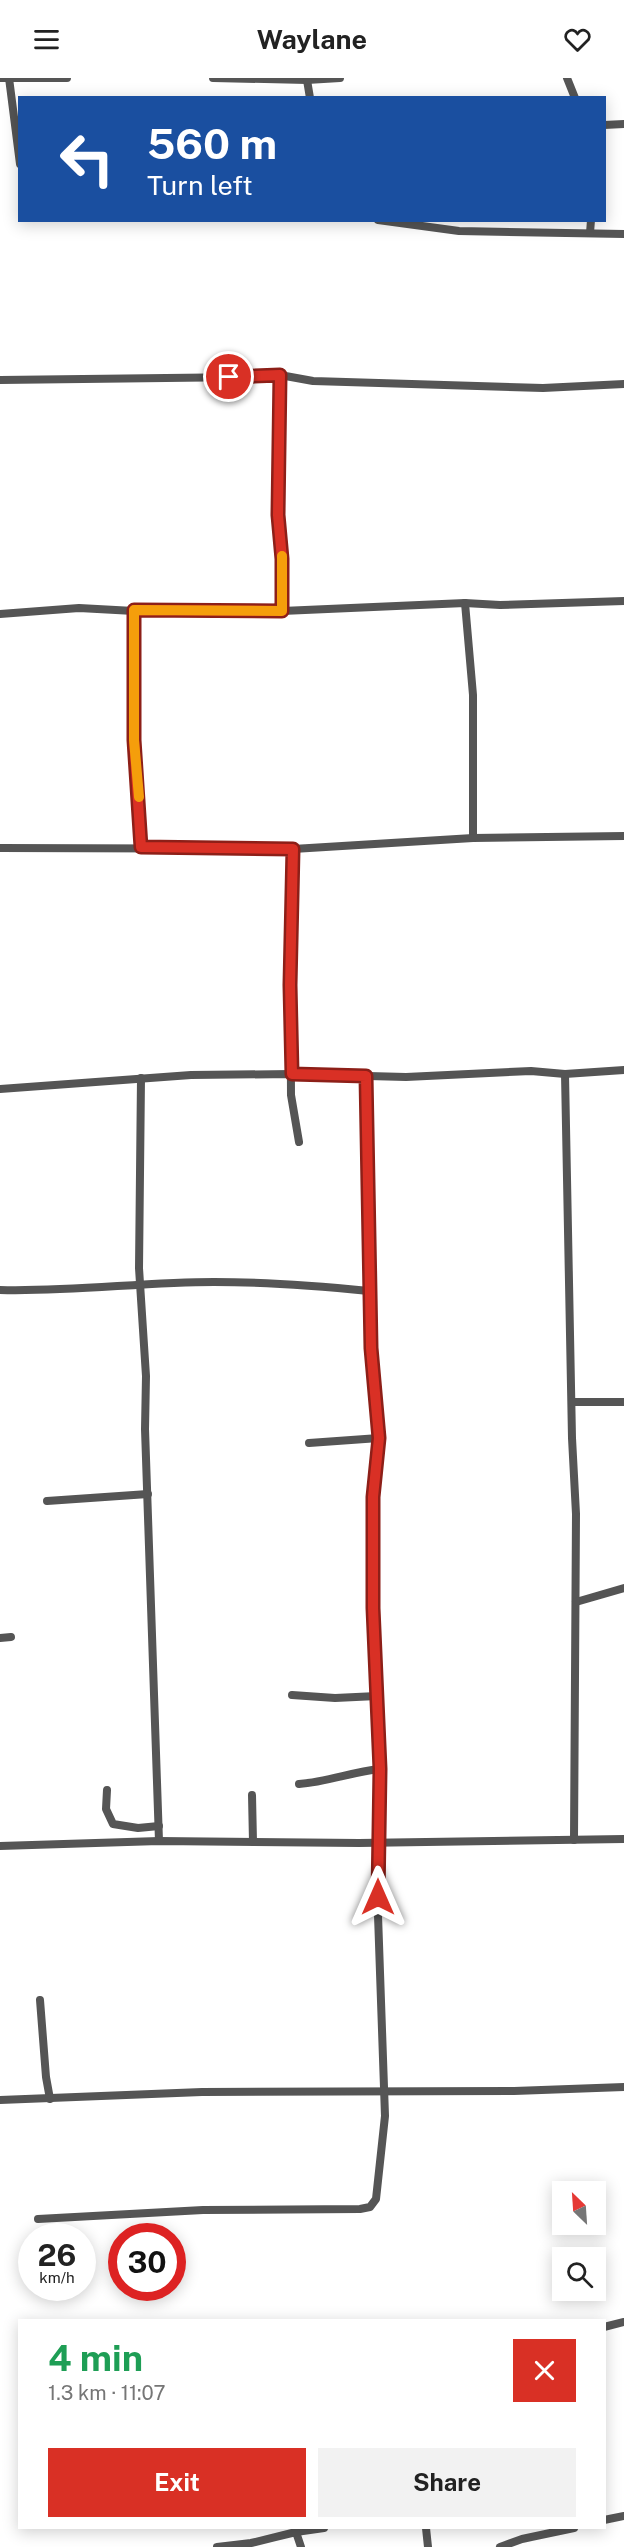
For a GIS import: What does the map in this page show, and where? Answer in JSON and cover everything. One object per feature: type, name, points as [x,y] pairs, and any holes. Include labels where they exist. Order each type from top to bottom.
[{"type":"street","points":[[0,78],[67,78]]},
{"type":"street","points":[[9,78],[18,148]]},
{"type":"street","points":[[213,78],[307,80],[340,78]]},
{"type":"street","points":[[567,78],[574,96]]},
{"type":"street","points":[[307,80],[310,96]]},
{"type":"street","points":[[606,125],[624,124]]},
{"type":"street","points":[[393,222],[459,231],[624,234]]},
{"type":"street","points":[[590,233],[591,222]]},
{"type":"street","points":[[0,380],[249,378],[280,375],[313,381],[543,388],[624,384]]},
{"type":"street","points":[[280,375],[278,515],[282,559],[282,611]]},
{"type":"street","points":[[0,614],[79,608],[282,611],[465,603],[500,605],[624,602]]},
{"type":"street","points":[[465,603],[473,695],[473,838]]},
{"type":"street","points":[[134,610],[134,740],[141,847]]},
{"type":"street","points":[[0,848],[293,849],[473,838],[624,836]]},
{"type":"street","points":[[293,849],[290,985],[291,1095],[299,1142]]},
{"type":"street","points":[[0,1089],[141,1078],[292,1074],[406,1077],[531,1071],[565,1074],[624,1070]]},
{"type":"street","points":[[565,1074],[565,1176],[576,1602],[574,1840]]},
{"type":"street","points":[[38,2219],[202,2210],[360,2209],[370,2207],[376,2199],[385,2116],[378,1842],[380,1769],[373,1608],[373,1497],[379,1438],[371,1348],[366,1076]]},
{"type":"street","points":[[141,1078],[140,1285],[146,1376],[145,1430],[159,1841]]},
{"type":"street","points":[[0,1290],[36,1291],[214,1282],[288,1284],[369,1291]]},
{"type":"street","points":[[572,1402],[624,1402]]},
{"type":"street","points":[[309,1443],[379,1438]]},
{"type":"street","points":[[46,1501],[148,1494]]},
{"type":"street","points":[[576,1602],[624,1588]]},
{"type":"street","points":[[0,1638],[11,1637]]},
{"type":"street","points":[[292,1695],[335,1698],[377,1696]]},
{"type":"street","points":[[300,1784],[324,1782],[358,1772],[380,1769]]},
{"type":"street","points":[[107,1790],[106,1809],[112,1823],[138,1828],[159,1826]]},
{"type":"street","points":[[252,1795],[253,1842]]},
{"type":"street","points":[[0,1846],[159,1841],[378,1842],[624,1839]]},
{"type":"street","points":[[40,2000],[50,2099]]},
{"type":"street","points":[[0,2100],[202,2092],[514,2091],[624,2087]]},
{"type":"street","points":[[606,2326],[624,2322]]},
{"type":"street","points":[[606,2520],[624,2516]]},
{"type":"street","points":[[217,2547],[251,2543],[317,2529]]},
{"type":"street","points":[[426,2529],[428,2547]]},
{"type":"street","points":[[500,2547],[522,2539],[569,2529]]},
{"type":"street","points":[[296,2532],[301,2547]]},
{"type":"slow traffic","points":[[139,797],[134,740],[134,610],[282,611],[282,556]]},
{"type":"route","points":[[229,377],[280,375],[278,515],[282,559],[282,611],[134,610],[134,740],[141,847],[293,849],[290,881],[292,1074],[366,1076],[371,1348],[379,1438],[373,1497],[373,1608],[380,1769],[378,1897]]}]
